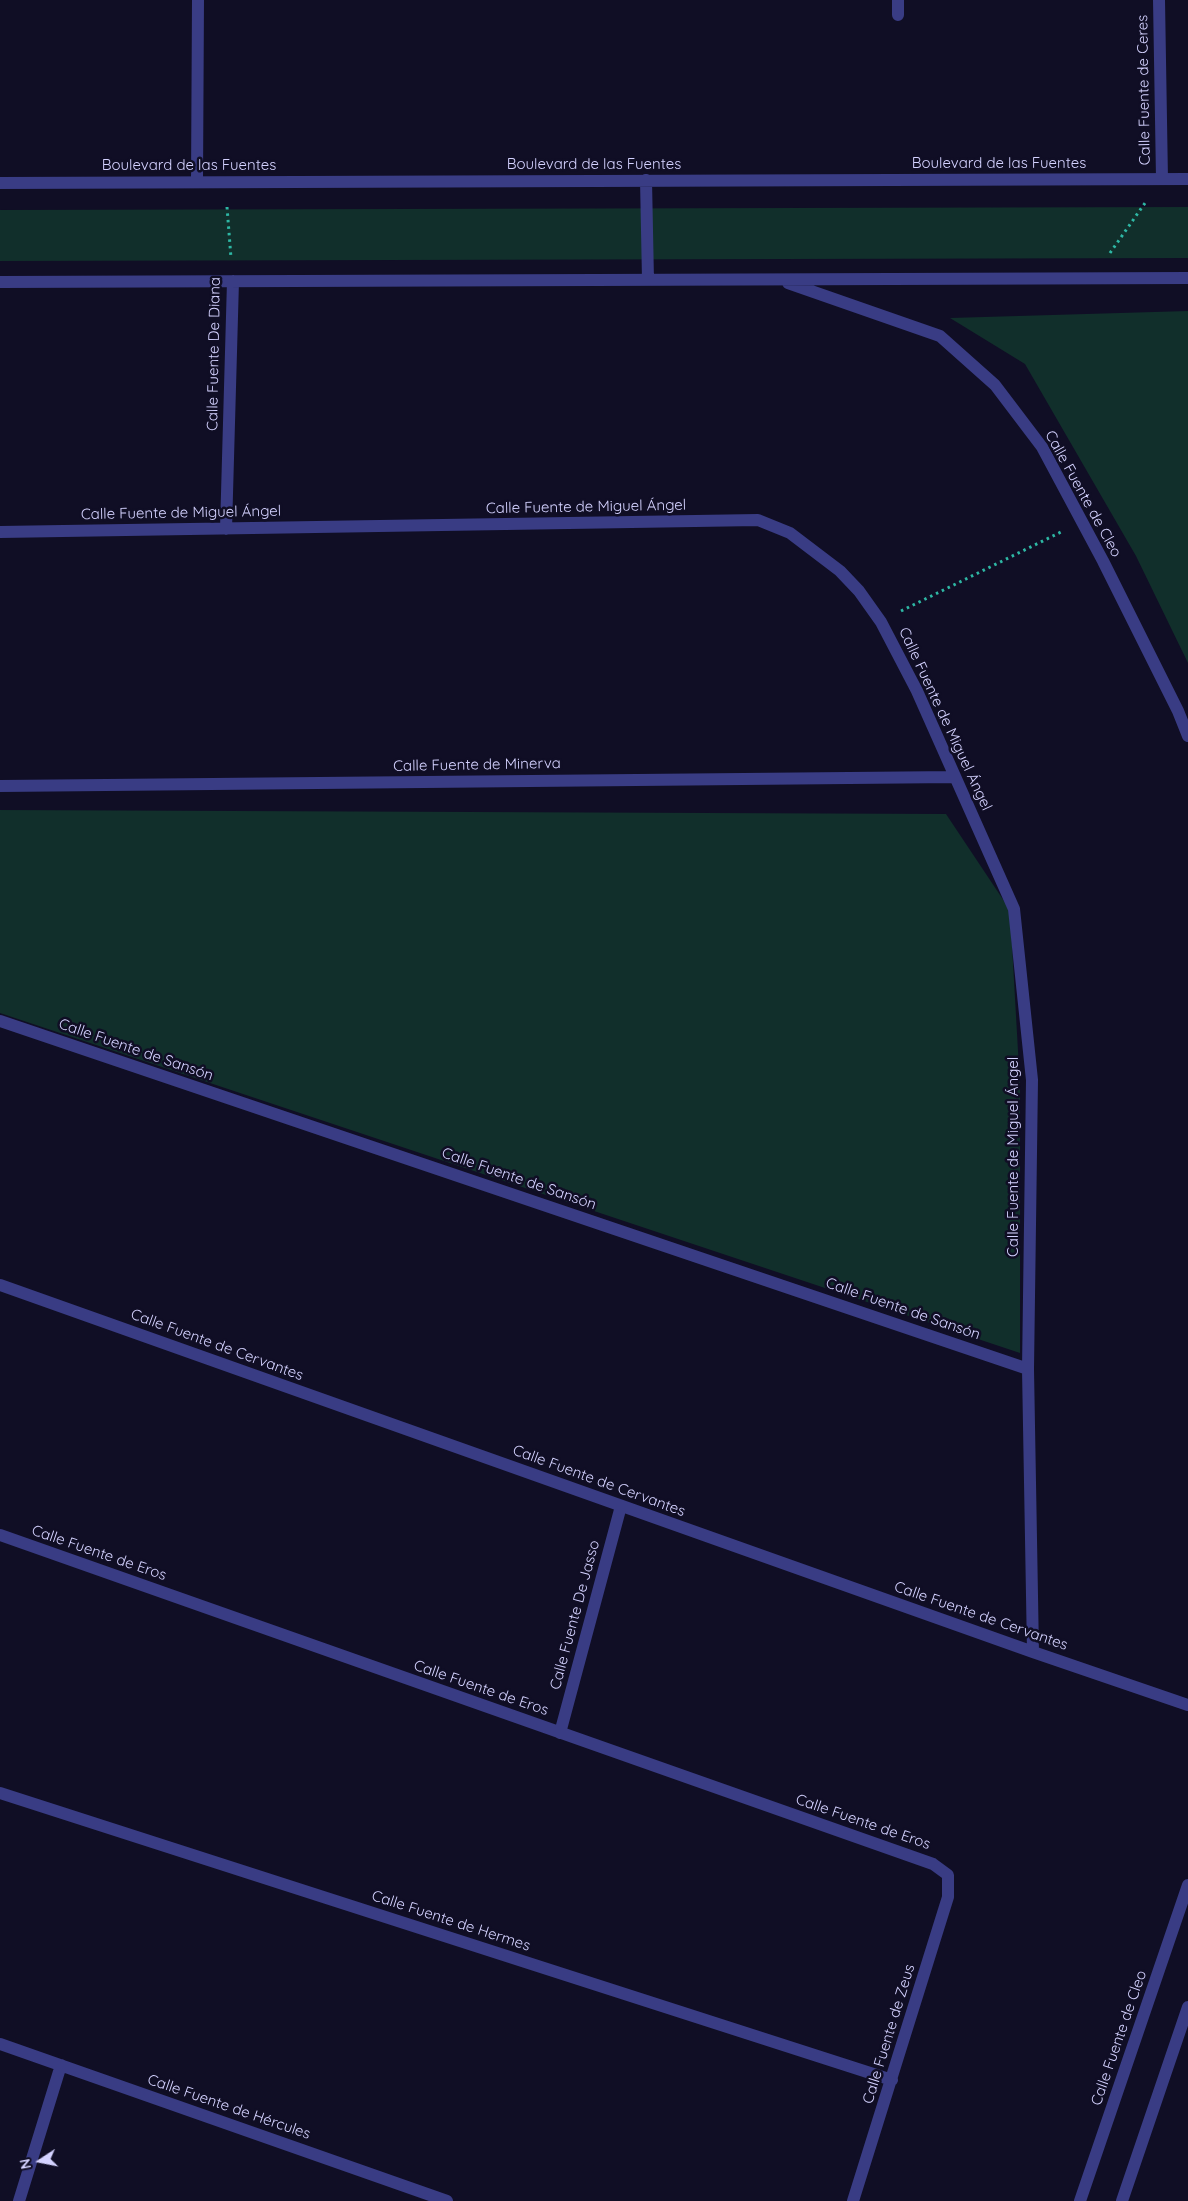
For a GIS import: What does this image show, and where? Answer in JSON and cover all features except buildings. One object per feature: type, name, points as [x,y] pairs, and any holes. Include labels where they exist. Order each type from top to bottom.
[{"type":"street","points":[[198,0],[198,181]]},
{"type":"street","points":[[898,0],[898,14]]},
{"type":"street","name":"Calle Fuente de Ceres","points":[[1159,0],[1162,179]]},
{"type":"street","name":"Boulevard de las Fuentes","points":[[0,183],[1188,179]]},
{"type":"street","points":[[646,180],[648,280]]},
{"type":"street","points":[[0,282],[1188,278]]},
{"type":"street","name":"Calle Fuente de Cleo","points":[[778,280],[940,336],[995,385],[1042,448],[1108,570],[1178,711],[1188,736]]},
{"type":"street","name":"Calle Fuente De Diana","points":[[226,528],[233,281]]},
{"type":"street","name":"Calle Fuente de Miguel Ángel","points":[[0,532],[758,520],[790,533],[822,556],[859,591],[881,622],[917,691],[1014,909],[1032,1080],[1028,1369],[1033,1652]]},
{"type":"street","name":"Calle Fuente de Minerva","points":[[0,786],[955,777]]},
{"type":"street","name":"Calle Fuente de Sansón","points":[[0,1021],[1028,1369]]},
{"type":"street","name":"Calle Fuente de Cervantes","points":[[0,1285],[1033,1652],[1188,1705]]},
{"type":"street","name":"Calle Fuente De Jasso","points":[[560,1733],[621,1506]]},
{"type":"street","name":"Calle Fuente de Eros","points":[[0,1535],[933,1864],[948,1875]]},
{"type":"street","name":"Calle Fuente de Hermes","points":[[0,1793],[892,2080]]},
{"type":"street","name":"Calle Fuente de Zeus","points":[[854,2201],[948,1897],[948,1875]]},
{"type":"street","name":"Calle Fuente de Cleo","points":[[1080,2201],[1188,1885]]},
{"type":"street","points":[[1122,2201],[1188,2007]]},
{"type":"street","name":"Calle Fuente de Hércules","points":[[0,2044],[447,2201]]},
{"type":"street","points":[[19,2201],[61,2065]]},
{"type":"path","points":[[1092,278],[1162,179]]},
{"type":"path","name":"Calle Fuente De Diana","points":[[226,181],[233,281]]},
{"type":"path","points":[[881,622],[1081,522]]},
{"type":"green space","points":[[1188,207],[1188,258],[0,261],[0,210]]},
{"type":"green space","points":[[1188,311],[1188,663],[1136,556],[1025,364],[950,318]]},
{"type":"green space","points":[[0,810],[946,814],[1010,910],[1020,1086],[1020,1353],[0,1013]]}]
